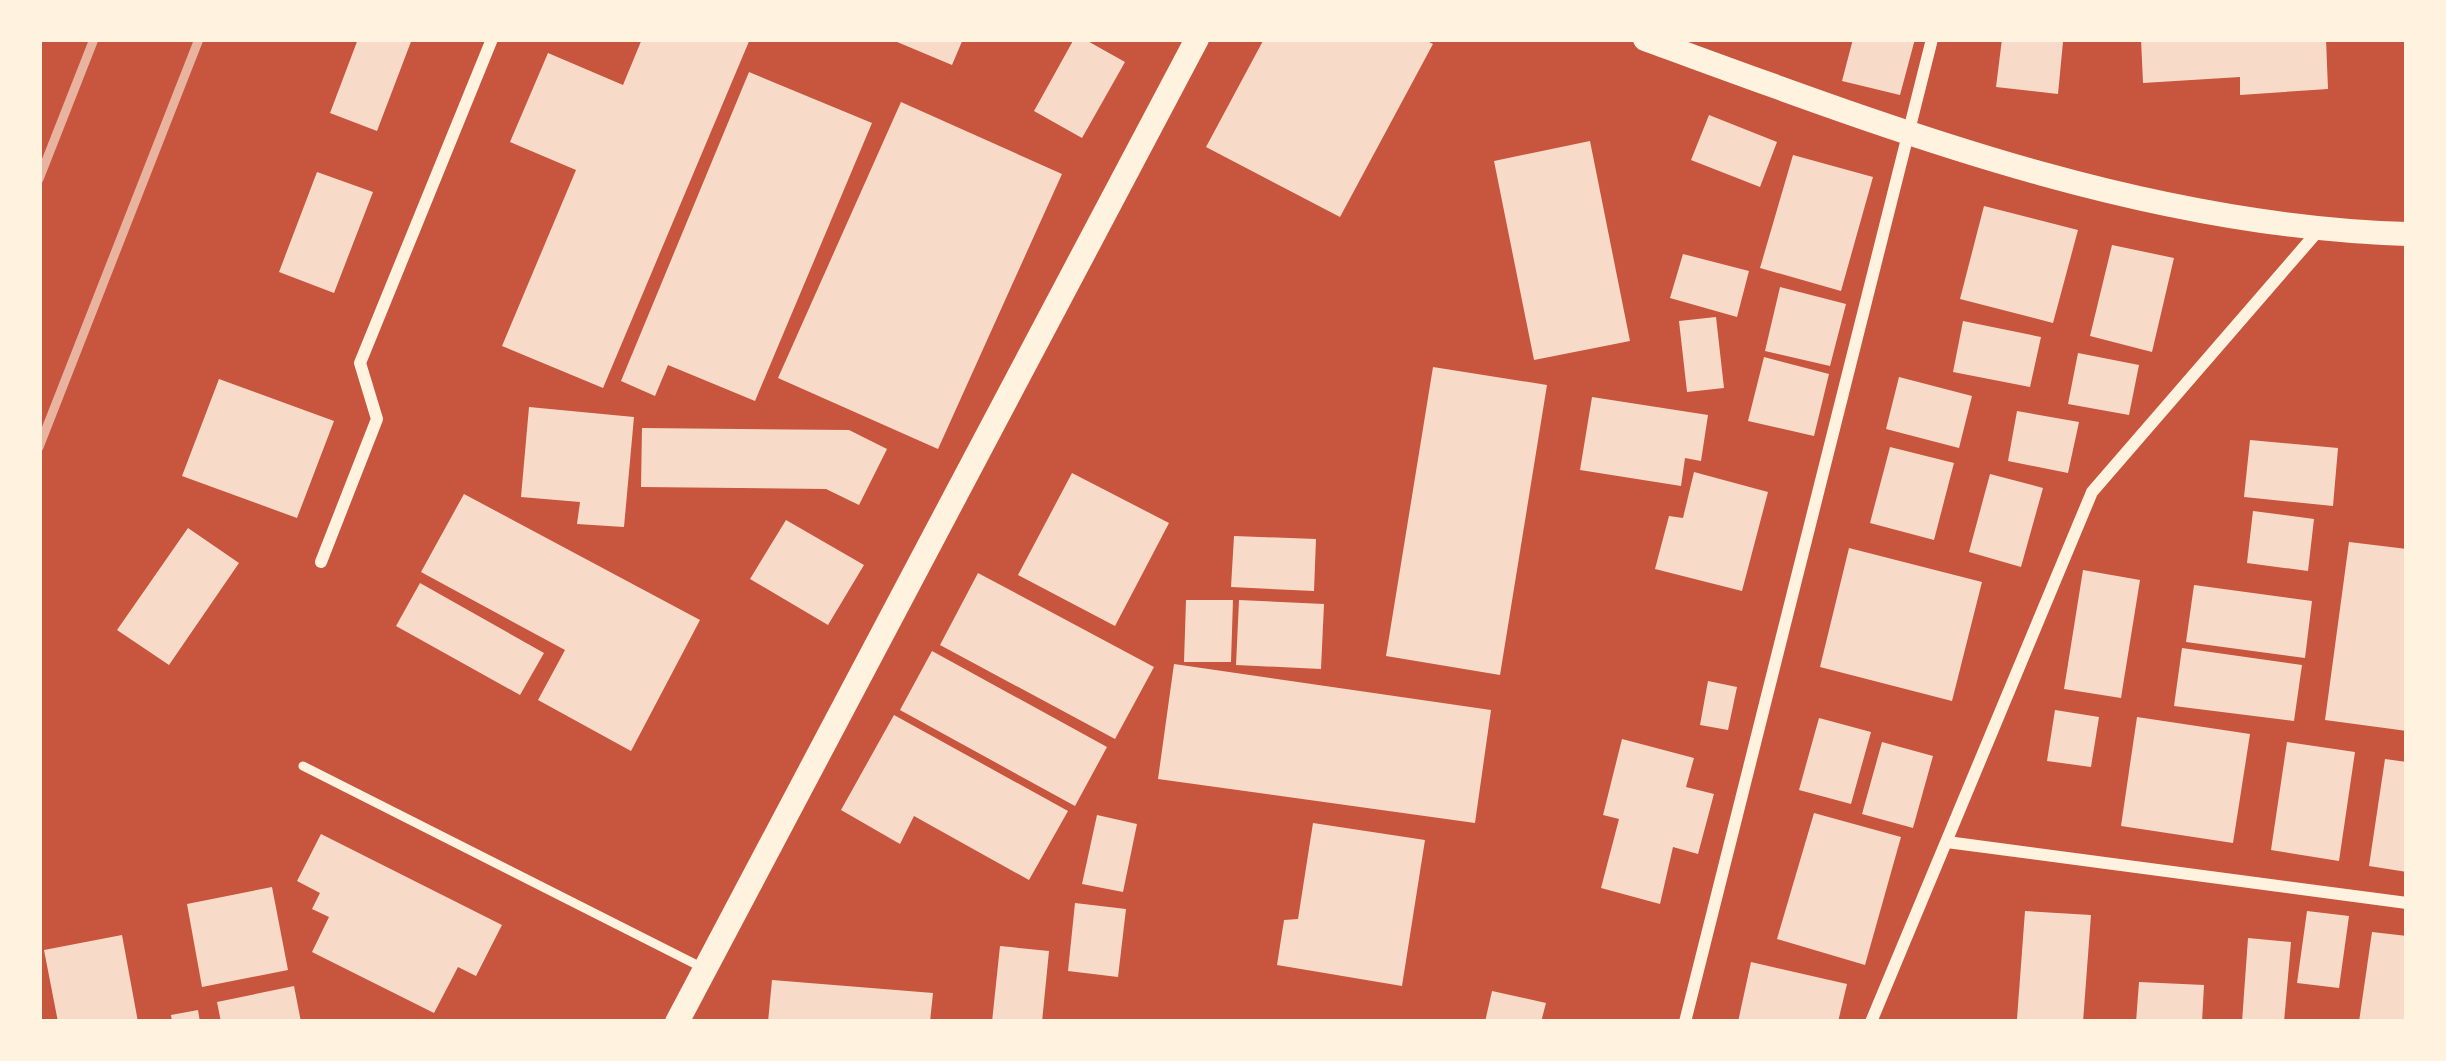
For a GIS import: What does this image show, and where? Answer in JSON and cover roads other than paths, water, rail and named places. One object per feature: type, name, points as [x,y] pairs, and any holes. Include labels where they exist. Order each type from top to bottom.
[{"type":"main road","points":[[676,1022],[1197,39]]},
{"type":"main road","points":[[1646,39],[1908,135],[2116,193],[2318,231],[2407,233]]},
{"type":"street","points":[[321,562],[376,419],[359,363],[493,39]]},
{"type":"street","points":[[1685,1022],[1932,39]]},
{"type":"street","points":[[1871,1022],[2092,493],[2318,231]]},
{"type":"street","points":[[1947,842],[2407,903]]},
{"type":"lane","points":[[303,766],[704,969]]},
{"type":"railway","points":[[39,179],[94,39]]},
{"type":"railway","points":[[39,447],[199,39]]}]
